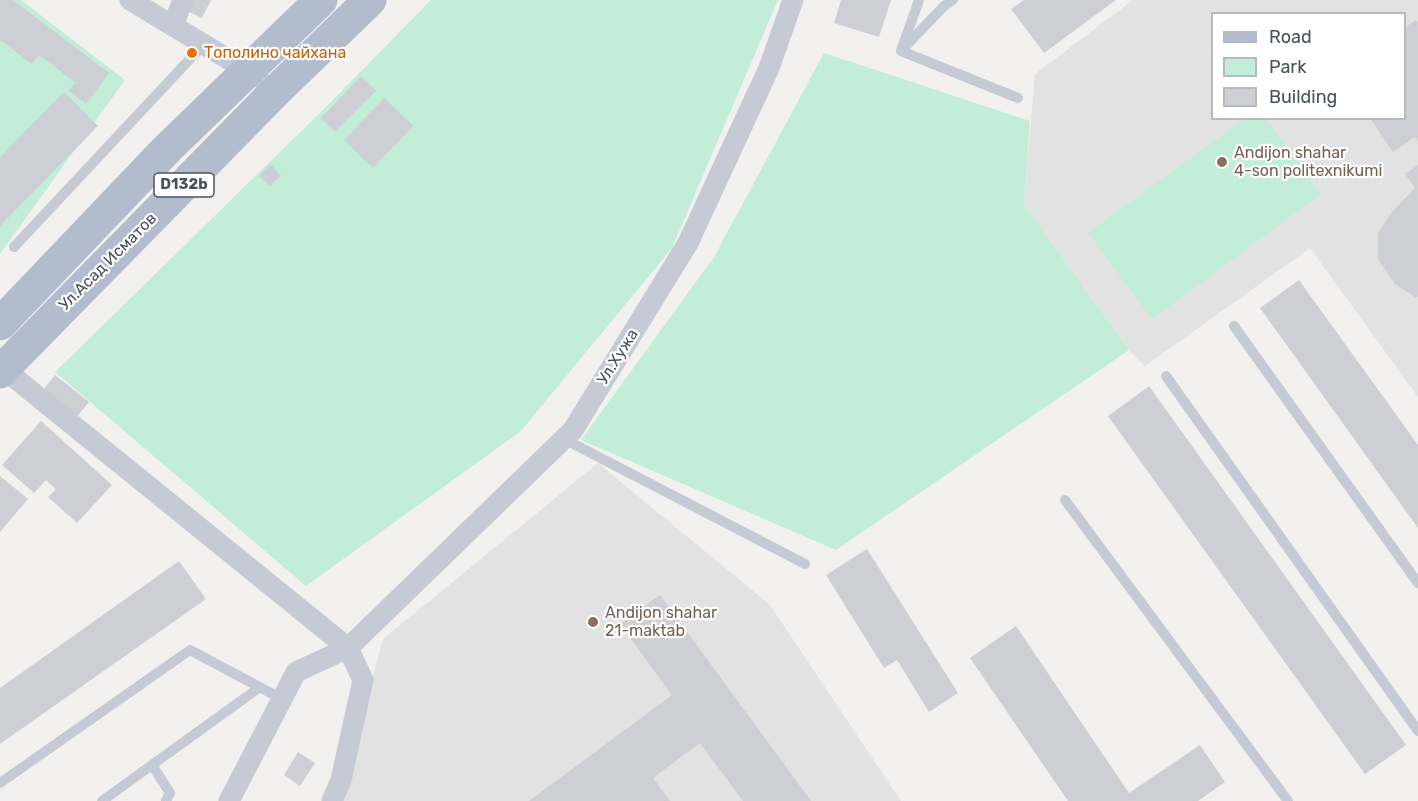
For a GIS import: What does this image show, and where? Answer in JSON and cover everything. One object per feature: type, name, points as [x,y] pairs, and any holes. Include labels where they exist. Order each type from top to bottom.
[{"type":"main road","name":"Ул.Асад Исматов","points":[[0,324],[167,150],[321,0]]},
{"type":"main road","name":"Ул.Асад Исматов","points":[[1,369],[276,91],[370,0]]},
{"type":"street","points":[[130,0],[249,70],[276,91]]},
{"type":"street","points":[[173,26],[183,0]]},
{"type":"street","name":"Ул.Хужа","points":[[229,801],[296,672],[348,648],[573,430],[688,243],[769,68],[793,0]]},
{"type":"street","points":[[1,369],[348,648],[363,680],[341,780],[332,801]]},
{"type":"lane","points":[[901,51],[919,0]]},
{"type":"lane","points":[[901,51],[944,6],[953,0]]},
{"type":"lane","points":[[14,247],[204,44]]},
{"type":"lane","points":[[901,51],[1018,98]]},
{"type":"lane","points":[[1234,326],[1418,583]]},
{"type":"lane","points":[[1166,376],[1418,731]]},
{"type":"lane","points":[[564,439],[805,564]]},
{"type":"lane","points":[[1065,500],[1288,801]]},
{"type":"lane","points":[[0,783],[190,650],[282,699]]},
{"type":"lane","points":[[102,801],[260,687]]},
{"type":"lane","points":[[152,765],[170,793],[166,801]]},
{"type":"shaded area","name":"Andijon shahar 4-son politexnikumi","points":[[1133,0],[1418,0],[1418,397],[1310,248],[1145,366],[1129,350],[1024,204],[1035,74]]},
{"type":"shaded area","name":"Andijon shahar 21-maktab","points":[[598,463],[770,605],[901,801],[338,801],[383,639]]},
{"type":"green space","points":[[0,0],[21,0],[125,80],[0,254]]},
{"type":"green space","points":[[431,0],[778,0],[672,248],[521,431],[306,586],[55,372],[329,104]]},
{"type":"green space","points":[[824,53],[1030,121],[1024,204],[1129,350],[836,550],[581,440],[714,257]]},
{"type":"green space","points":[[1243,120],[1267,120],[1321,194],[1152,319],[1088,233]]},
{"type":"building","points":[[0,0],[13,0],[109,73],[86,104],[69,91],[75,82],[39,55],[32,64],[0,40]]},
{"type":"building","points":[[190,0],[211,0],[202,18],[185,10]]},
{"type":"building","points":[[841,0],[891,0],[879,37],[834,23]]},
{"type":"building","points":[[1024,0],[1116,0],[1044,53],[1011,9]]},
{"type":"building","points":[[1416,20],[1418,22],[1418,142],[1415,137],[1393,152],[1371,120],[1406,120],[1406,27]]},
{"type":"building","points":[[361,76],[376,91],[335,132],[321,118]]},
{"type":"building","points":[[64,92],[98,126],[0,226],[0,157]]},
{"type":"building","points":[[384,98],[413,126],[373,168],[344,140]]},
{"type":"building","points":[[270,164],[281,175],[270,186],[259,176]]},
{"type":"building","points":[[1418,165],[1418,297],[1415,297],[1395,284],[1378,259],[1378,233],[1391,213],[1415,188],[1405,174]]},
{"type":"building","points":[[1299,280],[1418,445],[1418,528],[1260,308]]},
{"type":"building","points":[[55,375],[89,402],[72,423],[39,395]]},
{"type":"building","points":[[1149,386],[1406,745],[1365,774],[1108,416]]},
{"type":"building","points":[[41,421],[112,485],[77,523],[48,497],[56,489],[46,480],[34,493],[2,465]]},
{"type":"building","points":[[0,476],[28,499],[0,532]]},
{"type":"building","points":[[867,549],[958,693],[929,712],[897,660],[884,668],[826,575]]},
{"type":"building","points":[[179,561],[206,599],[0,744],[0,688]]},
{"type":"building","points":[[660,595],[811,801],[743,801],[700,743],[653,778],[670,801],[529,801],[672,695],[620,624]]},
{"type":"building","points":[[1016,626],[1129,793],[1200,745],[1225,782],[1198,801],[1068,801],[970,658]]},
{"type":"building","points":[[298,752],[315,763],[300,786],[284,775]]},
{"type":"place","name":"Тополино чайхана","points":[[192,53]]},
{"type":"place","name":"Andijon shahar 4-son politexnikumi","points":[[1222,162]]},
{"type":"place","name":"Andijon shahar 21-maktab","points":[[593,622]]}]
